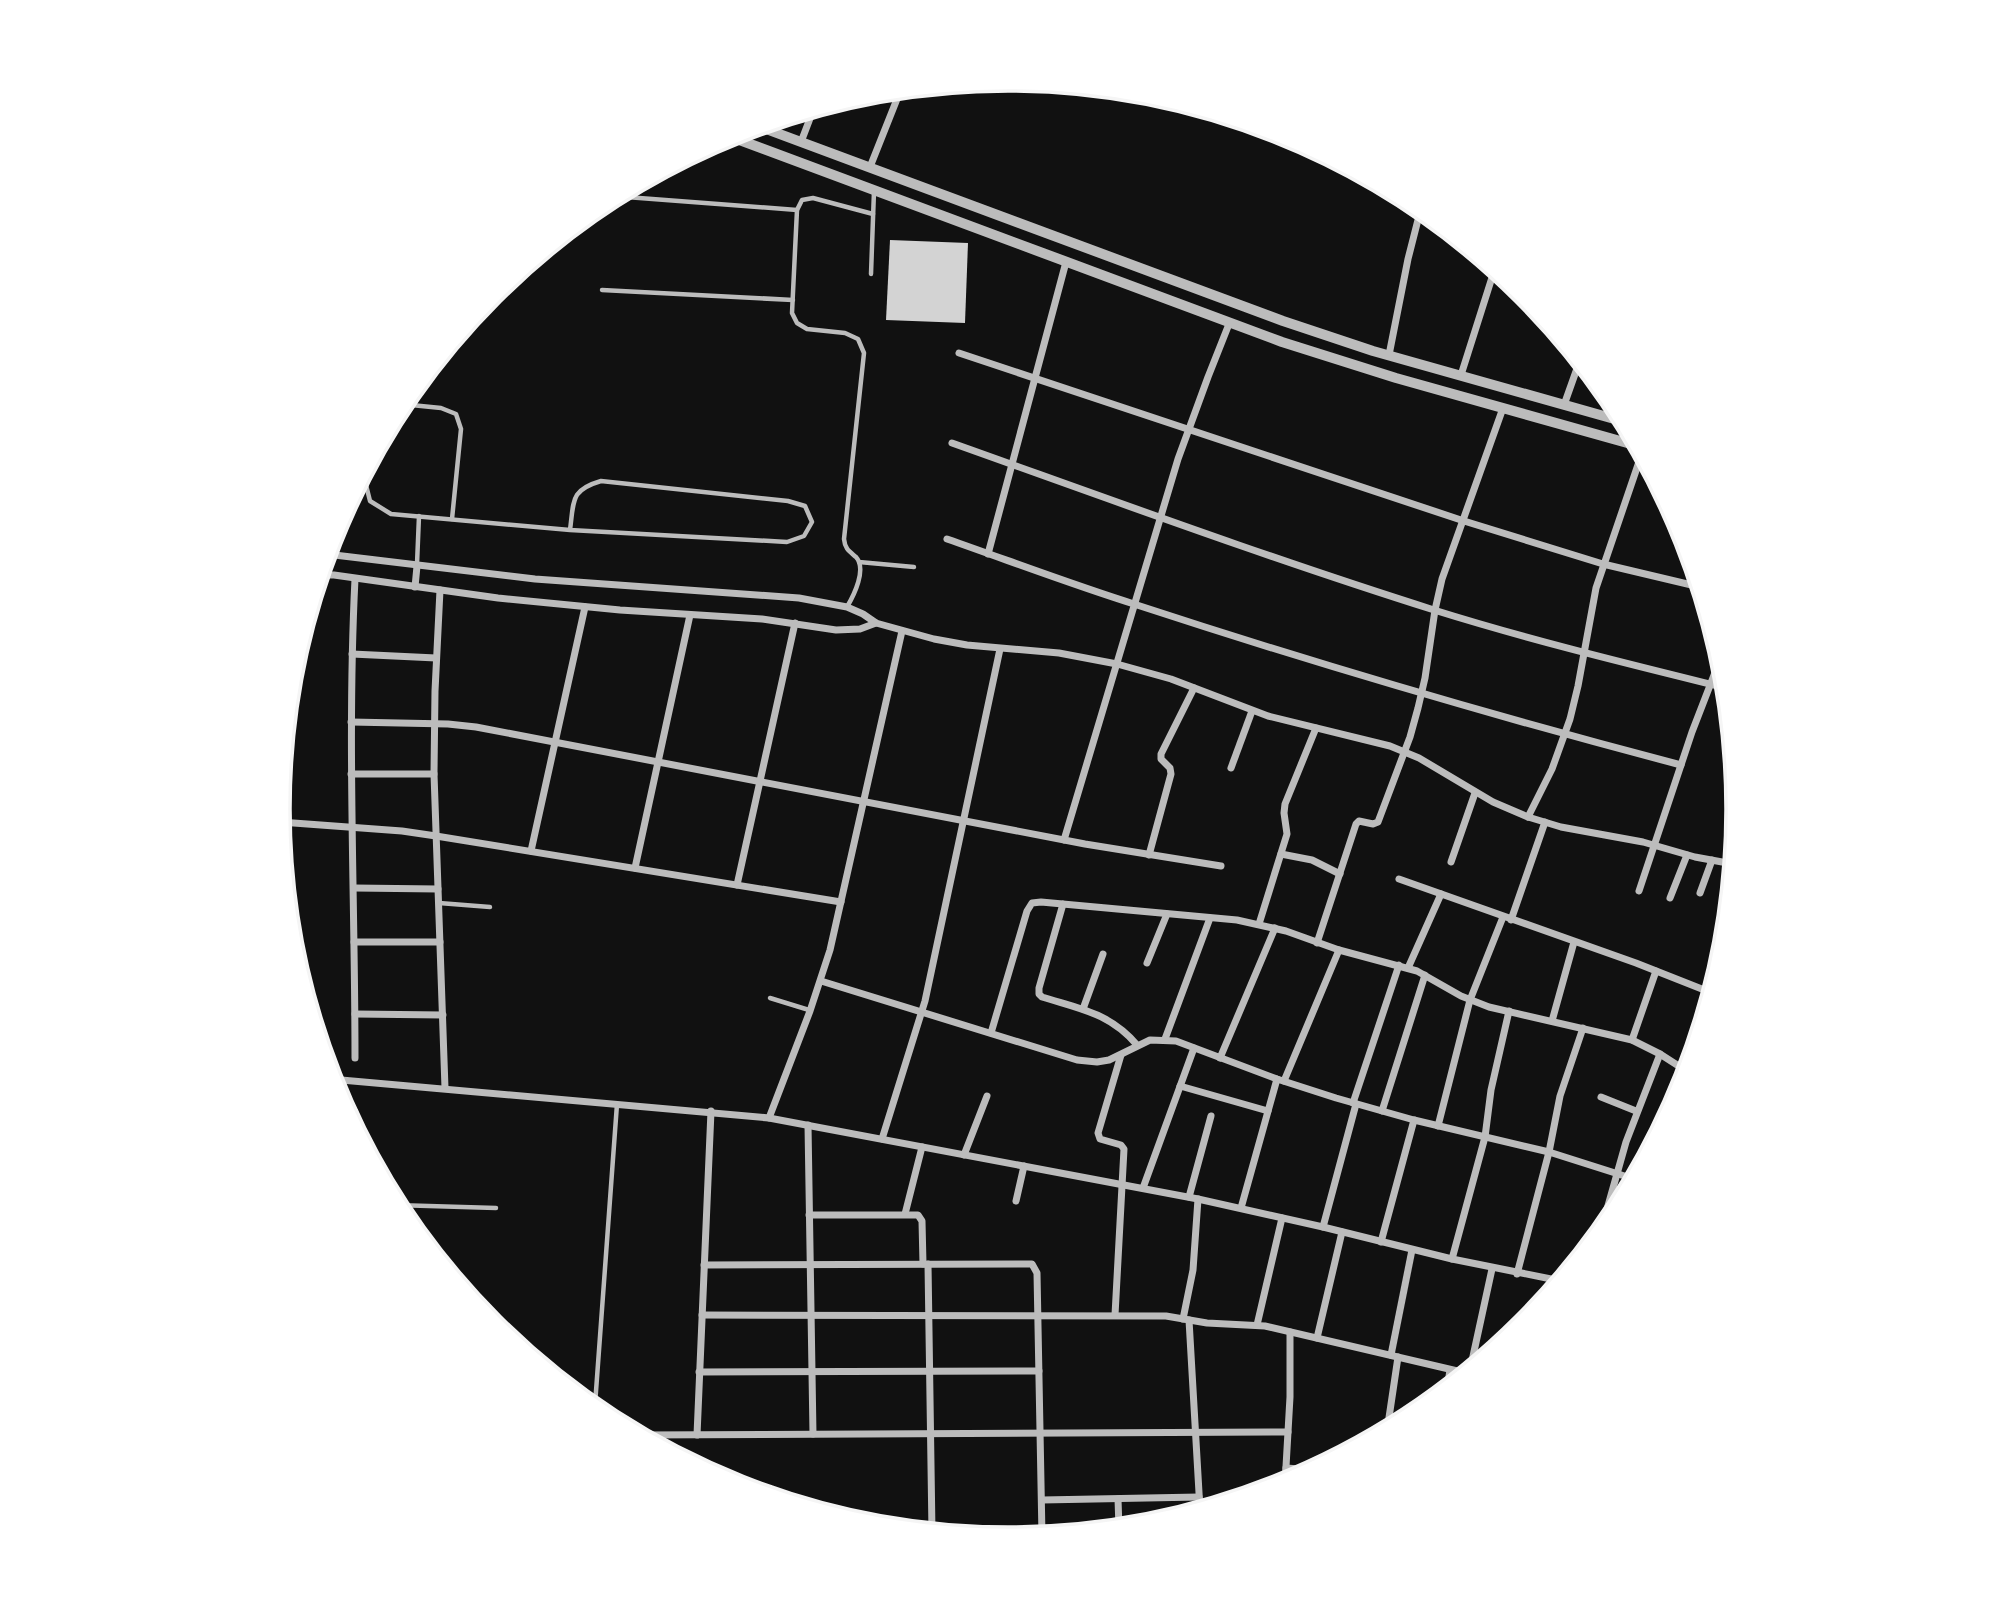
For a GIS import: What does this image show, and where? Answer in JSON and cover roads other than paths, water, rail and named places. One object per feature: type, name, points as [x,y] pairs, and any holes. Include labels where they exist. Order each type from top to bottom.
[{"type":"street","points":[[870,167],[897,100]]},
{"type":"street","points":[[801,142],[810,119]]},
{"type":"street","points":[[773,131],[1223,301],[1389,355],[1545,400],[1608,415]]},
{"type":"street","points":[[744,142],[1229,324],[1366,369],[1625,442]]},
{"type":"street","points":[[1389,355],[1418,220]]},
{"type":"street","points":[[988,554],[1066,262]]},
{"type":"street","points":[[1461,375],[1492,279]]},
{"type":"street","points":[[1064,840],[1160,518],[1189,429],[1229,324]]},
{"type":"street","points":[[959,353],[1464,521],[1603,564],[1690,585]]},
{"type":"street","points":[[1564,405],[1576,370]]},
{"type":"street","points":[[1539,418],[1545,400]]},
{"type":"street","points":[[1317,943],[1356,824],[1359,821],[1373,824],[1378,822],[1405,751],[1422,694],[1435,610],[1447,564],[1503,408]]},
{"type":"street","points":[[952,443],[1160,518],[1435,610],[1715,685]]},
{"type":"street","points":[[1528,817],[1549,777],[1565,735],[1603,564],[1638,465]]},
{"type":"street","points":[[947,540],[1135,605],[1422,694],[1681,765]]},
{"type":"street","points":[[337,555],[575,583],[783,596],[847,607],[876,623],[951,643],[1059,653],[1117,664],[1148,671],[1252,711],[1368,739],[1405,751],[1475,793],[1528,817],[1723,862]]},
{"type":"street","points":[[415,587],[417,566]]},
{"type":"street","points":[[329,576],[585,607],[762,619],[844,631],[876,623]]},
{"type":"street","points":[[355,579],[351,722],[355,1058]]},
{"type":"street","points":[[440,590],[434,774],[445,1088]]},
{"type":"street","points":[[531,851],[585,607]]},
{"type":"street","points":[[635,868],[690,615]]},
{"type":"street","points":[[737,885],[795,623]]},
{"type":"street","points":[[769,1118],[821,981],[902,631]]},
{"type":"street","points":[[882,1139],[922,1012],[1000,649]]},
{"type":"street","points":[[352,654],[436,658]]},
{"type":"street","points":[[1639,891],[1713,677]]},
{"type":"street","points":[[1149,855],[1171,774],[1170,768],[1161,759],[1161,754],[1194,688]]},
{"type":"street","points":[[1231,768],[1252,711]]},
{"type":"street","points":[[351,722],[469,726],[1064,840],[1221,866]]},
{"type":"street","points":[[1258,924],[1287,834],[1285,804],[1315,728]]},
{"type":"street","points":[[351,774],[434,774]]},
{"type":"street","points":[[1451,862],[1475,793]]},
{"type":"street","points":[[1438,1126],[1471,1000],[1545,822]]},
{"type":"street","points":[[291,823],[436,836],[841,902]]},
{"type":"street","points":[[1281,854],[1312,860],[1340,874]]},
{"type":"street","points":[[1670,898],[1687,855]]},
{"type":"street","points":[[1700,893],[1712,860]]},
{"type":"street","points":[[1399,879],[1703,990]]},
{"type":"street","points":[[354,888],[438,889]]},
{"type":"street","points":[[1408,968],[1441,894]]},
{"type":"street","points":[[991,1033],[1029,906],[1037,902],[1210,918],[1275,928],[1339,950],[1408,968],[1471,1000],[1632,1040],[1678,1066]]},
{"type":"street","points":[[1063,904],[1038,991],[1042,997],[1083,1009],[1110,1021],[1125,1031],[1137,1045]]},
{"type":"street","points":[[1147,963],[1167,914]]},
{"type":"street","points":[[1165,1039],[1210,918]]},
{"type":"street","points":[[1220,1058],[1275,928]]},
{"type":"street","points":[[354,942],[440,942]]},
{"type":"street","points":[[1552,1021],[1574,942]]},
{"type":"street","points":[[1241,1208],[1268,1111],[1339,950]]},
{"type":"street","points":[[1083,1009],[1103,954]]},
{"type":"street","points":[[1323,1227],[1354,1103],[1399,965]]},
{"type":"street","points":[[1632,1040],[1656,971]]},
{"type":"street","points":[[1382,1111],[1425,975]]},
{"type":"street","points":[[821,981],[1077,1060],[1103,1061],[1150,1040],[1176,1041],[1281,1080],[1354,1103],[1549,1152],[1625,1176]]},
{"type":"street","points":[[1452,1259],[1485,1137],[1491,1090],[1509,1011]]},
{"type":"street","points":[[355,1014],[443,1015]]},
{"type":"street","points":[[1517,1273],[1549,1152],[1560,1096],[1583,1028]]},
{"type":"street","points":[[1143,1188],[1194,1048]]},
{"type":"street","points":[[1608,1203],[1636,1111],[1660,1054]]},
{"type":"street","points":[[1115,1315],[1123,1147],[1102,1140],[1098,1133],[1121,1055]]},
{"type":"street","points":[[343,1080],[769,1118],[1189,1197],[1492,1269],[1550,1279]]},
{"type":"street","points":[[1180,1086],[1268,1111]]},
{"type":"street","points":[[964,1155],[986,1096]]},
{"type":"street","points":[[1601,1097],[1636,1111]]},
{"type":"street","points":[[697,1435],[711,1111]]},
{"type":"street","points":[[1189,1197],[1211,1116]]},
{"type":"street","points":[[1381,1242],[1415,1120]]},
{"type":"street","points":[[808,1125],[813,1434]]},
{"type":"street","points":[[905,1214],[922,1147]]},
{"type":"street","points":[[1016,1201],[1024,1166]]},
{"type":"street","points":[[1198,1199],[1186,1320],[1199,1501]]},
{"type":"street","points":[[809,1215],[905,1214],[916,1215],[922,1221],[929,1315],[932,1523]]},
{"type":"street","points":[[1257,1325],[1282,1218]]},
{"type":"street","points":[[1317,1338],[1342,1232]]},
{"type":"street","points":[[1388,1418],[1412,1250]]},
{"type":"street","points":[[704,1265],[1032,1264],[1037,1273],[1042,1526]]},
{"type":"street","points":[[1472,1357],[1492,1269]]},
{"type":"street","points":[[702,1315],[1150,1315],[1217,1324],[1257,1325],[1455,1371]]},
{"type":"street","points":[[1290,1332],[1291,1384],[1286,1468],[1291,1468]]},
{"type":"street","points":[[1449,1376],[1450,1370]]},
{"type":"street","points":[[699,1373],[1039,1371]]},
{"type":"street","points":[[656,1435],[1288,1432]]},
{"type":"street","points":[[1042,1500],[1199,1497]]},
{"type":"street","points":[[1118,1499],[1119,1518]]},
{"type":"lane","points":[[871,274],[874,190]]},
{"type":"lane","points":[[632,197],[797,210]]},
{"type":"lane","points":[[847,607],[857,584],[860,568],[859,562],[846,549],[844,539],[864,353],[858,339],[845,333],[807,329],[797,323],[792,313],[797,210],[802,200],[813,198],[873,214]]},
{"type":"lane","points":[[602,290],[793,300]]},
{"type":"lane","points":[[414,405],[441,408],[456,414],[461,429],[452,519]]},
{"type":"lane","points":[[366,487],[370,501],[391,514],[570,530],[787,542],[804,536],[812,522],[805,506],[788,501],[601,481],[585,486],[574,499],[570,530]]},
{"type":"lane","points":[[417,566],[419,516]]},
{"type":"lane","points":[[859,562],[914,567]]},
{"type":"lane","points":[[439,902],[490,907]]},
{"type":"lane","points":[[770,998],[810,1010]]},
{"type":"lane","points":[[596,1396],[617,1103]]},
{"type":"lane","points":[[409,1205],[496,1208]]}]
